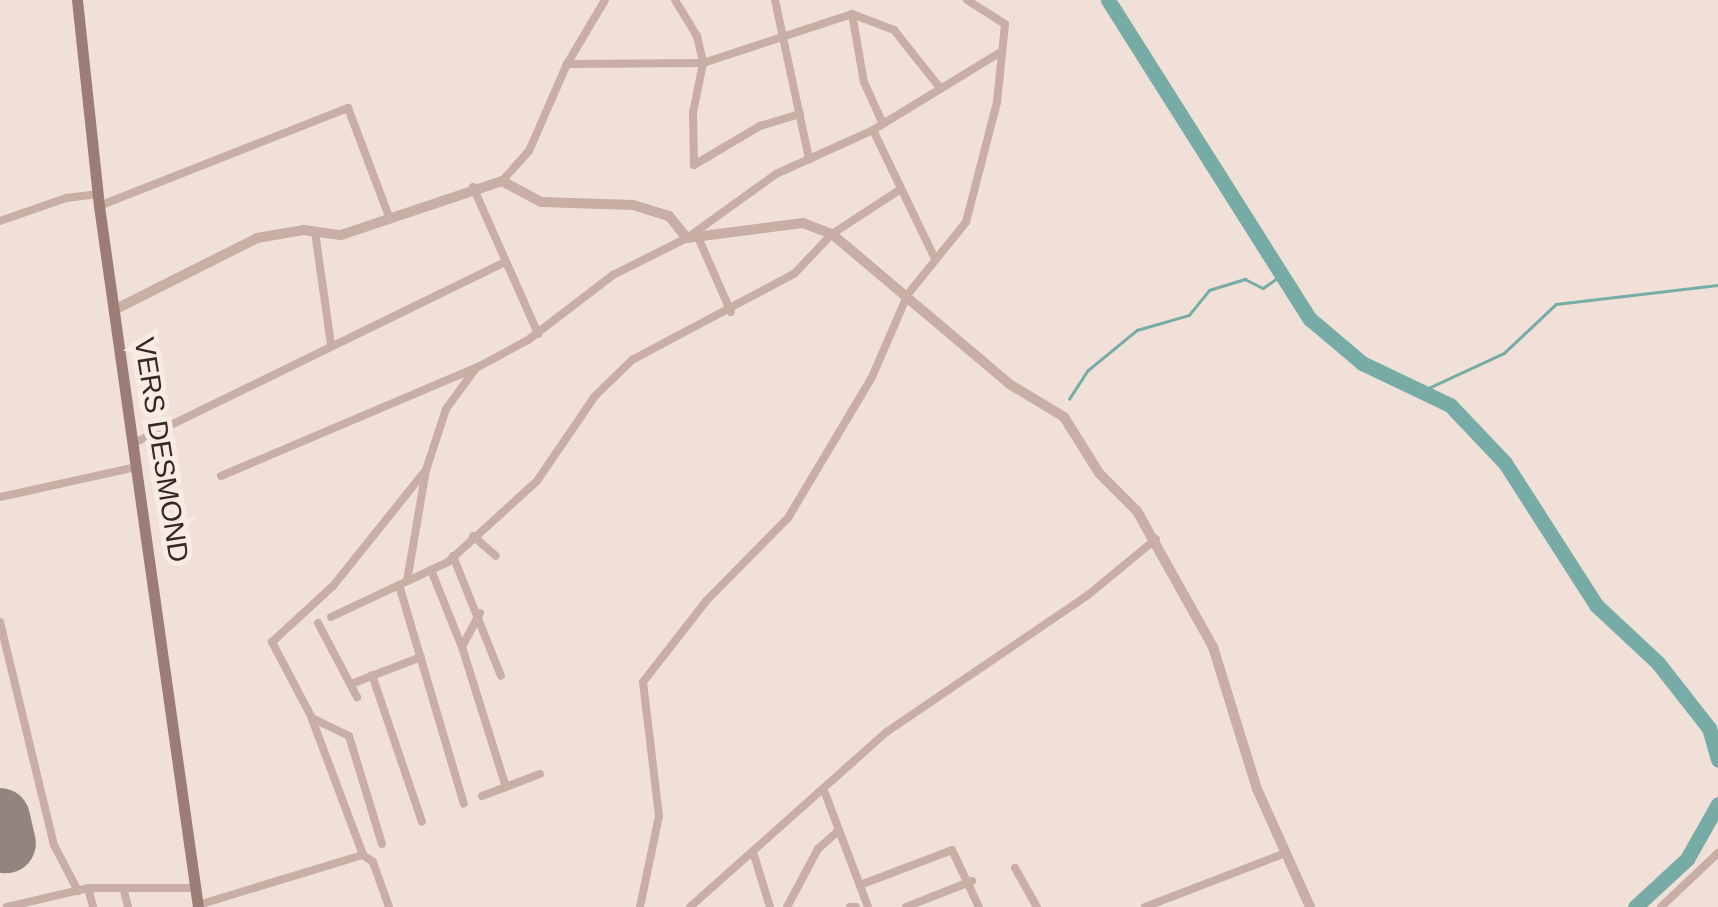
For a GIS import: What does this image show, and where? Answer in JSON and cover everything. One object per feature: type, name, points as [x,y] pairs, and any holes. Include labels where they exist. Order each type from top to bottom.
[{"type":"main road","name":"VERS DESMOND","points":[[77,0],[98,200],[140,466],[198,906]]},
{"type":"street","points":[[114,310],[257,238],[316,232],[341,234],[502,181],[529,151],[566,64],[605,0]]},
{"type":"street","points":[[674,0],[697,36],[704,63],[693,113],[694,166],[760,126],[800,114]]},
{"type":"street","points":[[775,0],[809,159]]},
{"type":"street","points":[[640,907],[659,816],[643,682],[706,600],[788,518],[872,377],[908,294],[966,222],[997,102],[1005,24],[967,0]]},
{"type":"street","points":[[566,64],[704,63],[786,40],[852,14],[894,30],[941,89]]},
{"type":"street","points":[[852,14],[864,82],[883,124]]},
{"type":"street","points":[[221,476],[476,368],[538,334],[575,299],[693,237],[776,174],[874,130],[1001,52]]},
{"type":"street","points":[[0,220],[66,198],[98,200],[348,108],[390,220]]},
{"type":"street","points":[[874,130],[934,257]]},
{"type":"street","points":[[502,181],[541,202],[633,206],[668,216],[693,237],[731,312]]},
{"type":"street","points":[[473,188],[538,334]]},
{"type":"street","points":[[330,617],[453,556],[537,480],[595,396],[632,360],[731,312],[794,274],[832,234],[901,189]]},
{"type":"street","points":[[693,237],[803,223],[832,234],[1012,385],[1064,417],[1099,473],[1156,538],[1212,648],[1257,790],[1310,907]]},
{"type":"street","points":[[316,232],[331,345]]},
{"type":"street","points":[[136,442],[505,262]]},
{"type":"street","points":[[464,804],[403,583],[426,470],[446,408],[476,368]]},
{"type":"street","points":[[0,497],[140,466]]},
{"type":"street","points":[[389,907],[373,862],[362,855],[312,718],[272,642],[333,586],[426,470]]},
{"type":"street","points":[[473,536],[496,556]]},
{"type":"street","points":[[690,907],[825,792],[885,733],[1088,595],[1156,538]]},
{"type":"street","points":[[453,556],[480,613],[501,676]]},
{"type":"street","points":[[431,570],[462,647],[506,787]]},
{"type":"street","points":[[462,647],[480,613]]},
{"type":"street","points":[[0,622],[54,845],[78,891]]},
{"type":"street","points":[[318,623],[357,697]]},
{"type":"street","points":[[352,684],[422,658]]},
{"type":"street","points":[[372,675],[422,822]]},
{"type":"street","points":[[312,718],[349,736],[382,844]]},
{"type":"street","points":[[482,796],[540,774]]},
{"type":"street","points":[[825,792],[868,907]]},
{"type":"street","points":[[788,907],[818,849],[839,830]]},
{"type":"street","points":[[860,885],[952,850],[972,881],[979,907]]},
{"type":"street","points":[[1145,907],[1286,853]]},
{"type":"street","points":[[1661,907],[1718,853]]},
{"type":"street","points":[[198,906],[362,855]]},
{"type":"street","points":[[754,855],[770,907]]},
{"type":"street","points":[[1014,868],[1037,907]]},
{"type":"street","points":[[906,907],[972,881]]},
{"type":"street","points":[[7,907],[88,888],[124,892],[196,888]]},
{"type":"street","points":[[88,888],[93,907]]},
{"type":"street","points":[[124,892],[128,907]]},
{"type":"waterway","points":[[1108,0],[1310,319],[1362,363],[1450,405],[1505,463],[1596,605],[1658,663],[1709,728],[1718,760]]},
{"type":"waterway","points":[[1069,399],[1087,371],[1137,330],[1189,315],[1209,290],[1245,279],[1263,288],[1279,277]]},
{"type":"waterway","points":[[1420,392],[1504,353],[1556,304],[1718,285]]},
{"type":"waterway","points":[[1635,907],[1687,859],[1718,804]]},
{"type":"runway","points":[[0,818],[6,843]]}]
